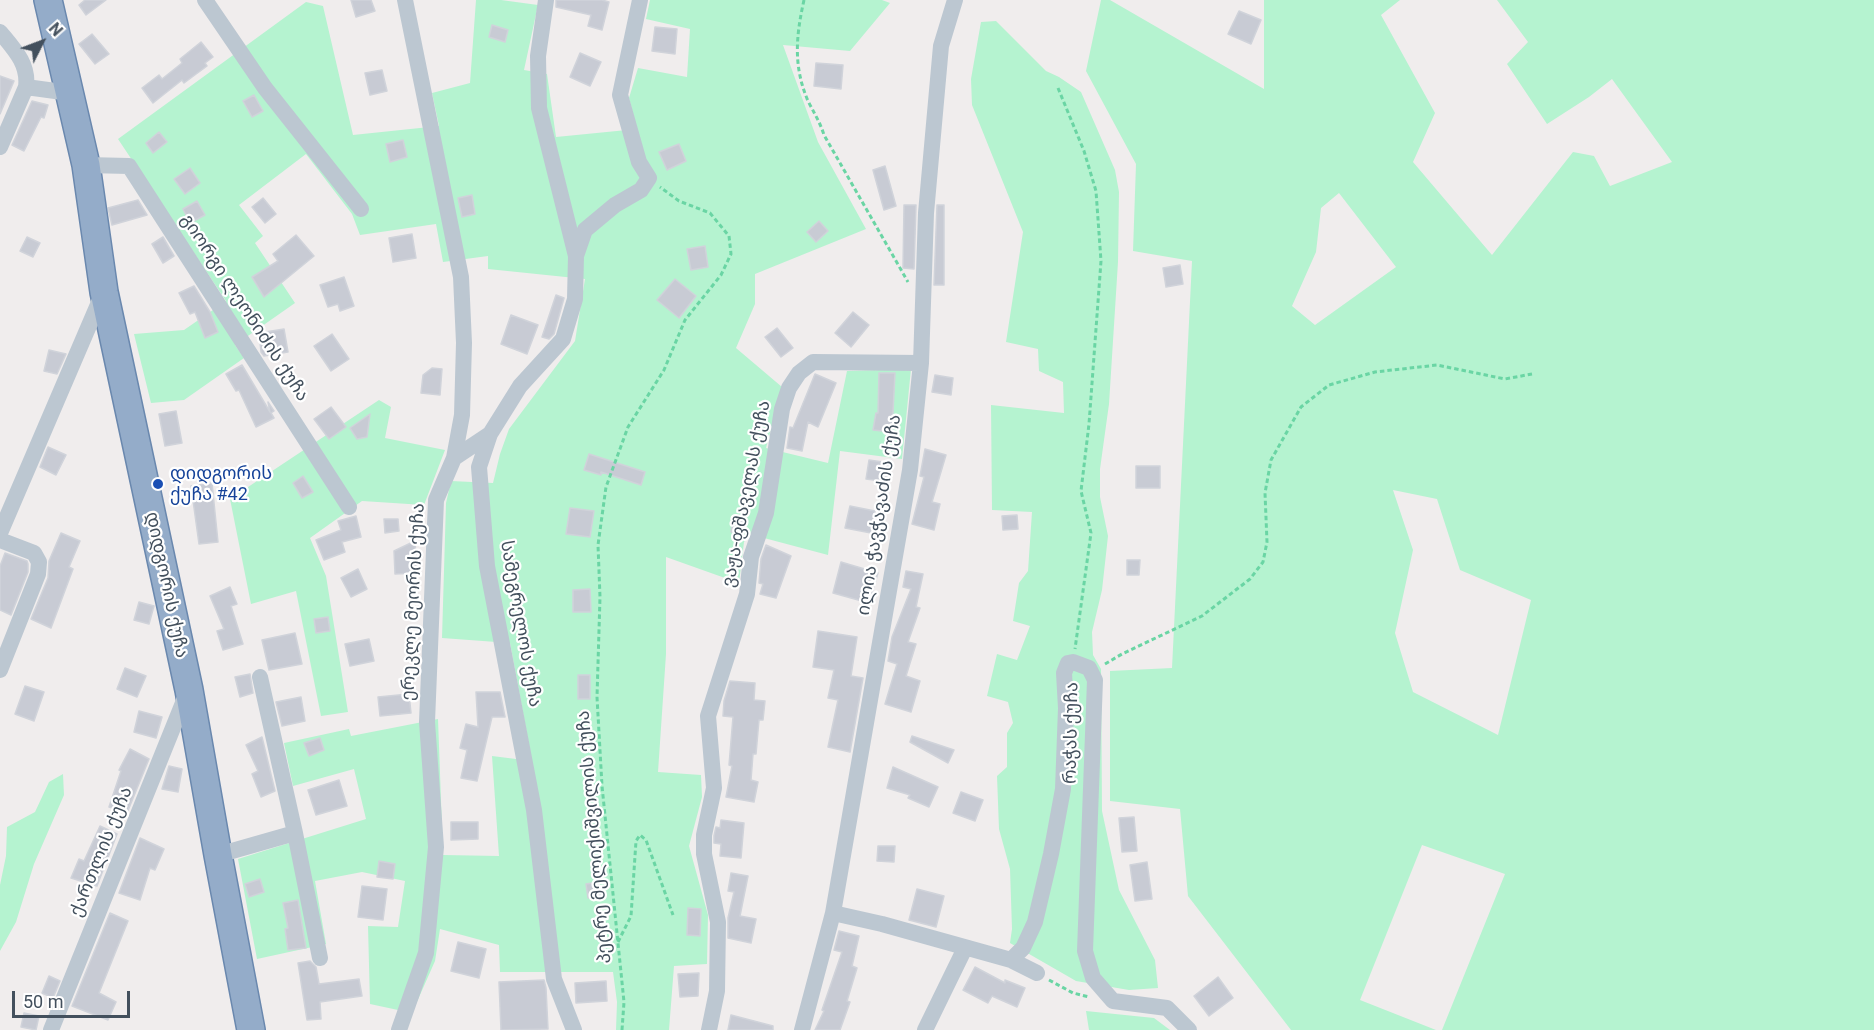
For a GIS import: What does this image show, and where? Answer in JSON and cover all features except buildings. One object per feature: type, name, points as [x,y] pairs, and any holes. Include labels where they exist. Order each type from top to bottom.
[{"type":"highway","name":"დიდგორის ქუჩა","points":[[48,0],[86,165],[104,292],[189,690],[251,1030]]},
{"type":"street","points":[[205,0],[265,88],[361,209]]},
{"type":"street","name":"ერეკლე მეორის ქუჩა","points":[[399,1030],[426,953],[434,870],[436,847],[427,723],[436,500],[454,458],[462,403],[464,343],[460,277],[405,0]]},
{"type":"street","name":"სამეგრელოს ქუჩა","points":[[546,0],[538,56],[539,108],[576,256],[575,299],[563,339],[520,386],[490,434],[479,467],[487,566],[534,810],[554,979],[574,1030]]},
{"type":"street","points":[[576,256],[585,230],[615,205],[642,190],[649,178],[639,162],[621,95],[640,0]]},
{"type":"street","name":"ილია ჭავჭავაძის ქუჩა","points":[[802,1030],[832,913],[910,470],[921,363],[926,213],[941,46],[956,0]]},
{"type":"street","points":[[0,32],[20,55],[28,75],[26,87],[0,147]]},
{"type":"street","points":[[26,87],[70,93]]},
{"type":"street","name":"გიორგი ლეონიძის ქუჩა","points":[[86,165],[129,166],[349,507]]},
{"type":"street","points":[[0,533],[104,292]]},
{"type":"street","name":"ვაჟა-ფშაველას ქუჩა","points":[[709,1030],[717,991],[718,922],[704,854],[704,835],[714,788],[708,716],[747,594],[751,557],[765,513],[782,409],[789,388],[799,373],[813,362],[921,363]]},
{"type":"street","points":[[454,458],[490,434]]},
{"type":"street","points":[[0,540],[34,553],[39,562],[38,574],[0,670]]},
{"type":"street","name":"რაჭას ქუჩა","points":[[1011,960],[1023,948],[1035,922],[1051,854],[1063,789],[1066,708],[1064,673],[1068,663],[1073,662],[1089,668],[1095,681],[1085,951],[1093,978],[1113,1000]]},
{"type":"street","points":[[260,677],[320,958]]},
{"type":"street","name":"ქართლის ქუჩა","points":[[51,1030],[189,690]]},
{"type":"street","points":[[218,855],[295,833]]},
{"type":"street","points":[[832,913],[882,924],[1011,960],[1037,973]]},
{"type":"street","points":[[925,1030],[965,948]]},
{"type":"street","points":[[1113,1000],[1167,1008],[1189,1030]]},
{"type":"path","points":[[804,0],[797,34],[798,67],[808,100],[820,121],[824,135],[907,281],[923,295]]},
{"type":"path","points":[[1058,88],[1084,150],[1096,191],[1101,261],[1089,424],[1081,491],[1091,533],[1073,662]]},
{"type":"path","name":"პეტრე მელიქიშვილის ქუჩა","points":[[622,1030],[624,1002],[602,786],[597,697],[600,597],[598,545],[606,487],[628,427],[664,370],[685,320],[721,275],[731,254],[729,236],[710,213],[679,201],[649,178]]},
{"type":"path","points":[[1095,681],[1107,662],[1202,616],[1250,579],[1263,562],[1267,542],[1265,493],[1271,459],[1301,406],[1329,385],[1375,372],[1437,365],[1505,379],[1532,374]]},
{"type":"path","points":[[618,942],[631,916],[636,841],[640,835],[646,840],[673,915]]},
{"type":"path","points":[[1037,973],[1073,993],[1094,999],[1113,1000]]},
{"type":"green space","points":[[476,0],[501,0],[538,5],[524,70],[547,74],[556,137],[637,129],[629,98],[638,68],[687,77],[690,29],[646,19],[650,0],[882,0],[890,3],[850,51],[783,45],[818,142],[866,229],[755,274],[755,304],[736,348],[782,387],[766,448],[828,463],[847,371],[911,369],[902,459],[840,451],[828,555],[749,534],[744,542],[739,583],[666,557],[666,654],[658,772],[701,775],[702,797],[689,846],[708,915],[707,964],[674,966],[669,1030],[616,1030],[617,1002],[613,972],[500,972],[499,945],[440,929],[435,961],[412,1013],[370,1004],[368,926],[398,927],[405,881],[362,872],[315,881],[326,944],[257,959],[238,859],[366,819],[354,769],[293,786],[284,743],[349,729],[351,736],[438,719],[443,855],[499,856],[492,756],[532,761],[510,643],[442,638],[446,503],[451,481],[493,483],[509,429],[575,341],[585,279],[488,269],[488,256],[443,262],[436,224],[360,235],[352,214],[306,154],[239,205],[263,236],[255,243],[295,303],[235,345],[244,358],[184,400],[151,403],[134,334],[184,330],[226,301],[118,139],[306,2],[323,6],[353,135],[439,126],[432,93],[470,83]]},
{"type":"green space","points":[[1101,0],[1110,0],[1264,89],[1264,0],[1400,0],[1381,15],[1435,113],[1413,162],[1492,255],[1573,152],[1594,156],[1610,186],[1672,162],[1612,79],[1547,124],[1507,64],[1528,42],[1497,0],[1874,0],[1874,1030],[1442,1030],[1505,874],[1422,845],[1360,1000],[1436,1030],[1291,1030],[1188,896],[1180,809],[1110,801],[1110,671],[1172,668],[1192,261],[1133,251],[1136,164],[1086,71]],"holes":[[[1339,193],[1396,267],[1315,325],[1292,306],[1316,252],[1321,208]],[[1393,490],[1437,499],[1460,570],[1531,600],[1498,735],[1413,692],[1395,633],[1413,550]]]},
{"type":"green space","points":[[996,21],[1046,71],[1081,92],[1115,170],[1119,192],[1118,262],[1109,404],[1100,469],[1100,497],[1108,536],[1102,590],[1092,632],[1093,655],[1101,669],[1102,811],[1119,890],[1155,960],[1158,988],[1129,990],[1076,981],[1010,943],[1012,929],[1010,869],[999,829],[997,776],[1007,767],[1007,733],[1013,723],[1008,702],[987,696],[997,654],[1017,660],[1030,626],[1013,621],[1019,583],[1028,571],[1032,512],[992,510],[991,405],[1064,413],[1063,382],[1039,371],[1038,349],[1006,342],[1023,232],[972,105],[971,79],[981,22]]},
{"type":"green space","points":[[379,400],[391,407],[385,438],[445,450],[424,505],[362,501],[310,538],[326,576],[348,712],[321,716],[296,591],[251,604],[230,499]]},
{"type":"green space","points":[[63,774],[64,795],[34,864],[16,922],[0,951],[0,885],[6,856],[7,827],[35,812],[49,782]]},
{"type":"green space","points":[[1086,1011],[1154,1018],[1170,1030],[1089,1030]]},
{"type":"place","name":"დიდგორის ქუჩა #42","points":[[158,484]]}]
